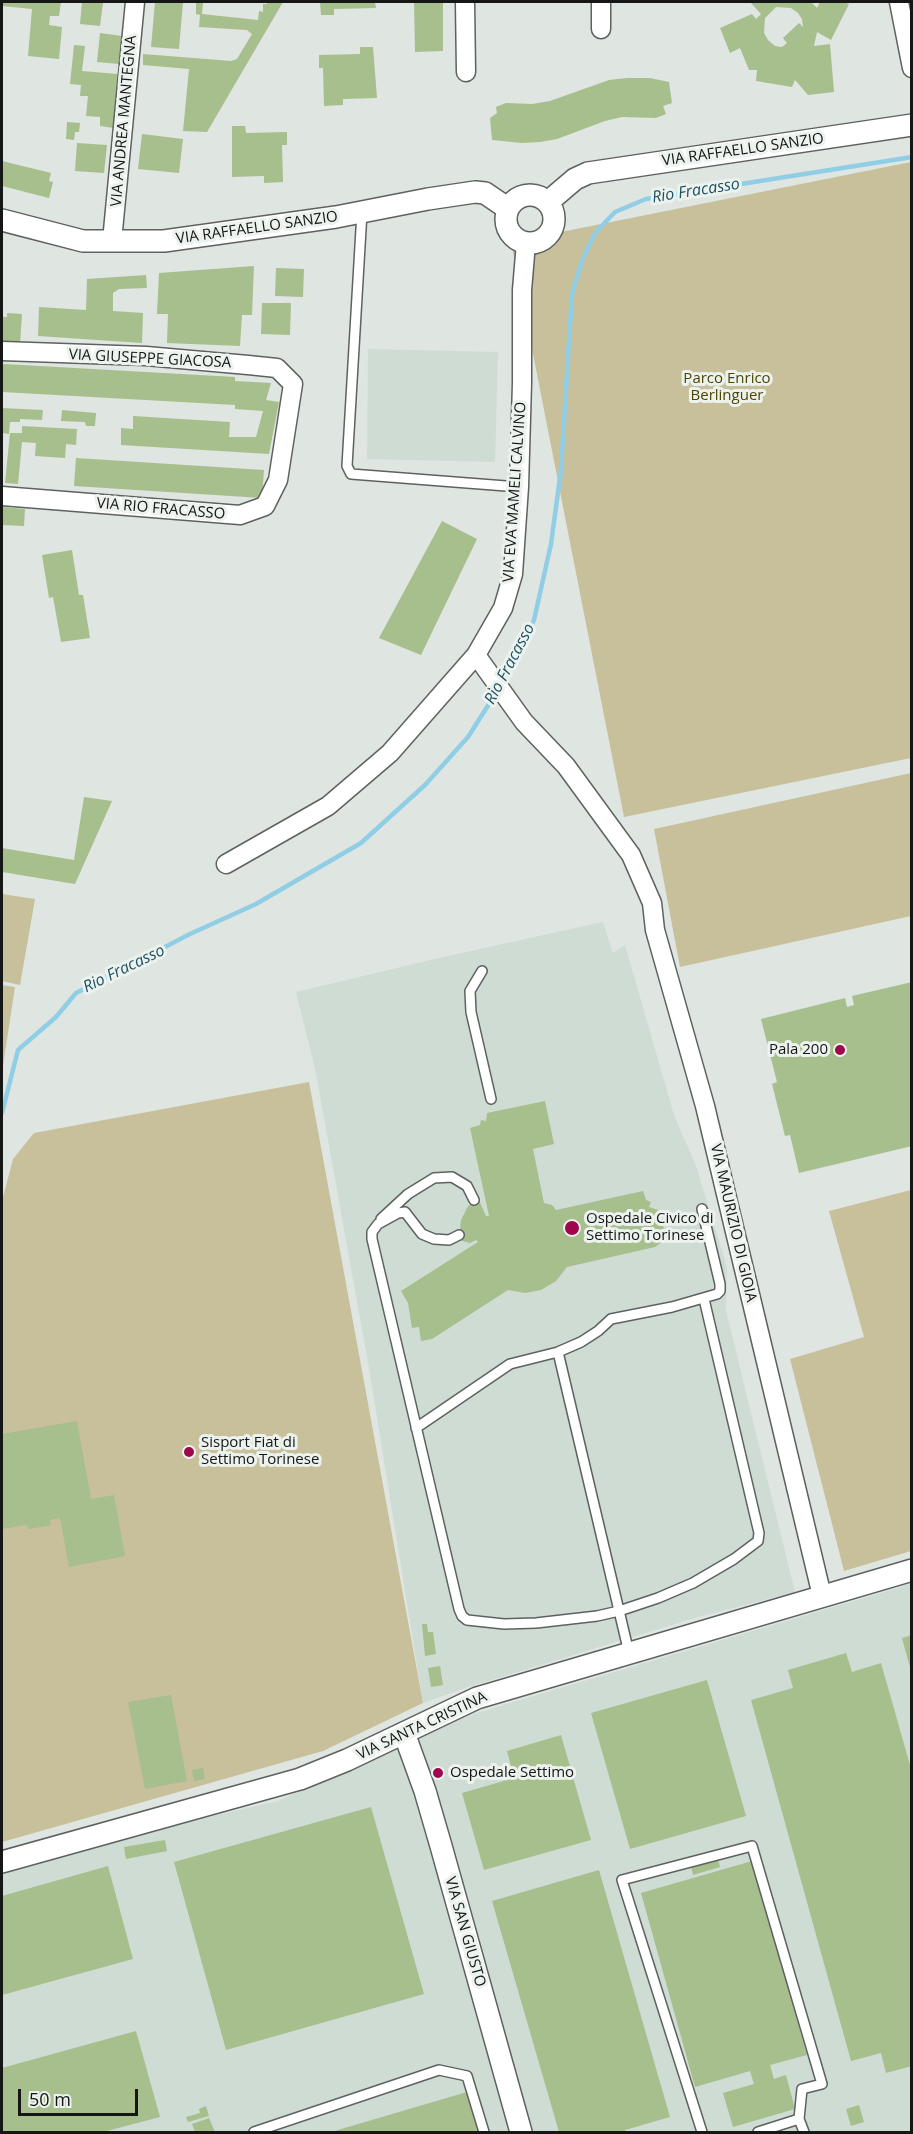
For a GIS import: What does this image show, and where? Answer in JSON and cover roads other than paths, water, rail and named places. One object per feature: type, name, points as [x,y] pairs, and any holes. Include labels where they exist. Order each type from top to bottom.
[{"type":"street","name":"VIA ANDREA MANTEGNA","points":[[112,241],[135,2]]},
{"type":"street","points":[[465,2],[466,72]]},
{"type":"street","points":[[601,2],[601,29]]},
{"type":"street","points":[[899,2],[912,68]]},
{"type":"street","name":"VIA RAFFAELLO SANZIO","points":[[548,202],[575,179],[588,173],[912,125]]},
{"type":"street","name":"VIA RAFFAELLO SANZIO","points":[[2,220],[84,241],[164,241],[336,217],[475,192],[485,193],[507,208]]},
{"type":"street","points":[[526,194],[534,194],[548,202],[554,215],[551,230],[541,240],[526,243],[513,237],[505,223],[507,208],[512,201],[526,194]]},
{"type":"street","name":"VIA EVA MAMELI CALVINO","points":[[226,864],[328,806],[390,753],[476,655],[503,608],[513,574],[519,487],[522,290],[526,243]]},
{"type":"street","name":"VIA GIUSEPPE GIACOSA","points":[[2,351],[146,356],[248,364],[277,368],[293,384]]},
{"type":"street","name":"VIA RIO FRACASSO","points":[[2,496],[240,515],[265,506],[278,480],[293,384]]},
{"type":"street","name":"VIA MAURIZIO DI GIOIA","points":[[476,655],[524,722],[566,766],[631,855],[652,903],[655,930],[705,1106],[822,1596]]},
{"type":"street","name":"VIA SANTA CRISTINA","points":[[2,1862],[300,1779],[347,1760],[477,1698],[912,1570]]},
{"type":"street","name":"VIA SAN GIUSTO","points":[[404,1733],[433,1817],[521,2133]]},
{"type":"lane","points":[[362,212],[347,466],[351,474],[519,487]]},
{"type":"lane","points":[[482,971],[470,991],[471,1012],[491,1099]]},
{"type":"lane","points":[[474,1200],[467,1186],[452,1177],[434,1178],[408,1194],[384,1214],[372,1232],[416,1428],[462,1616],[476,1622],[525,1623],[569,1620],[619,1611],[693,1583],[734,1559],[758,1541],[759,1533],[704,1299]]},
{"type":"lane","points":[[416,1428],[510,1364],[558,1352],[598,1331],[611,1319],[704,1299],[717,1294],[720,1291],[720,1284],[702,1209]]},
{"type":"lane","points":[[378,1224],[398,1213],[405,1212],[422,1234],[434,1239],[449,1240],[459,1235]]},
{"type":"lane","points":[[558,1352],[629,1653]]},
{"type":"lane","points":[[702,2133],[622,1880],[752,1846],[822,2084],[802,2089],[799,2118],[804,2133]]},
{"type":"lane","points":[[254,2133],[439,2070],[467,2076],[484,2133]]},
{"type":"lane","points":[[758,2133],[799,2118]]},
{"type":"waterway","name":"Rio Fracasso","points":[[502,683],[534,620],[551,544],[561,470],[572,293],[582,261],[595,233],[615,212],[646,199],[912,157]]},
{"type":"waterway","name":"Rio Fracasso","points":[[2,1113],[18,1050],[56,1017],[76,993],[190,934],[256,904],[361,843],[425,785],[468,737],[496,693]]},
{"type":"place","name":"Pala 200","points":[[840,1050]]},
{"type":"place","name":"Ospedale Civico di Settimo Torinese","points":[[572,1228]]},
{"type":"place","name":"Sisport Fiat di Settimo Torinese","points":[[189,1452]]},
{"type":"place","name":"Ospedale Settimo","points":[[438,1773]]},
{"type":"park label","name":"Parco Enrico Berlinguer","points":[[727,388]]}]
